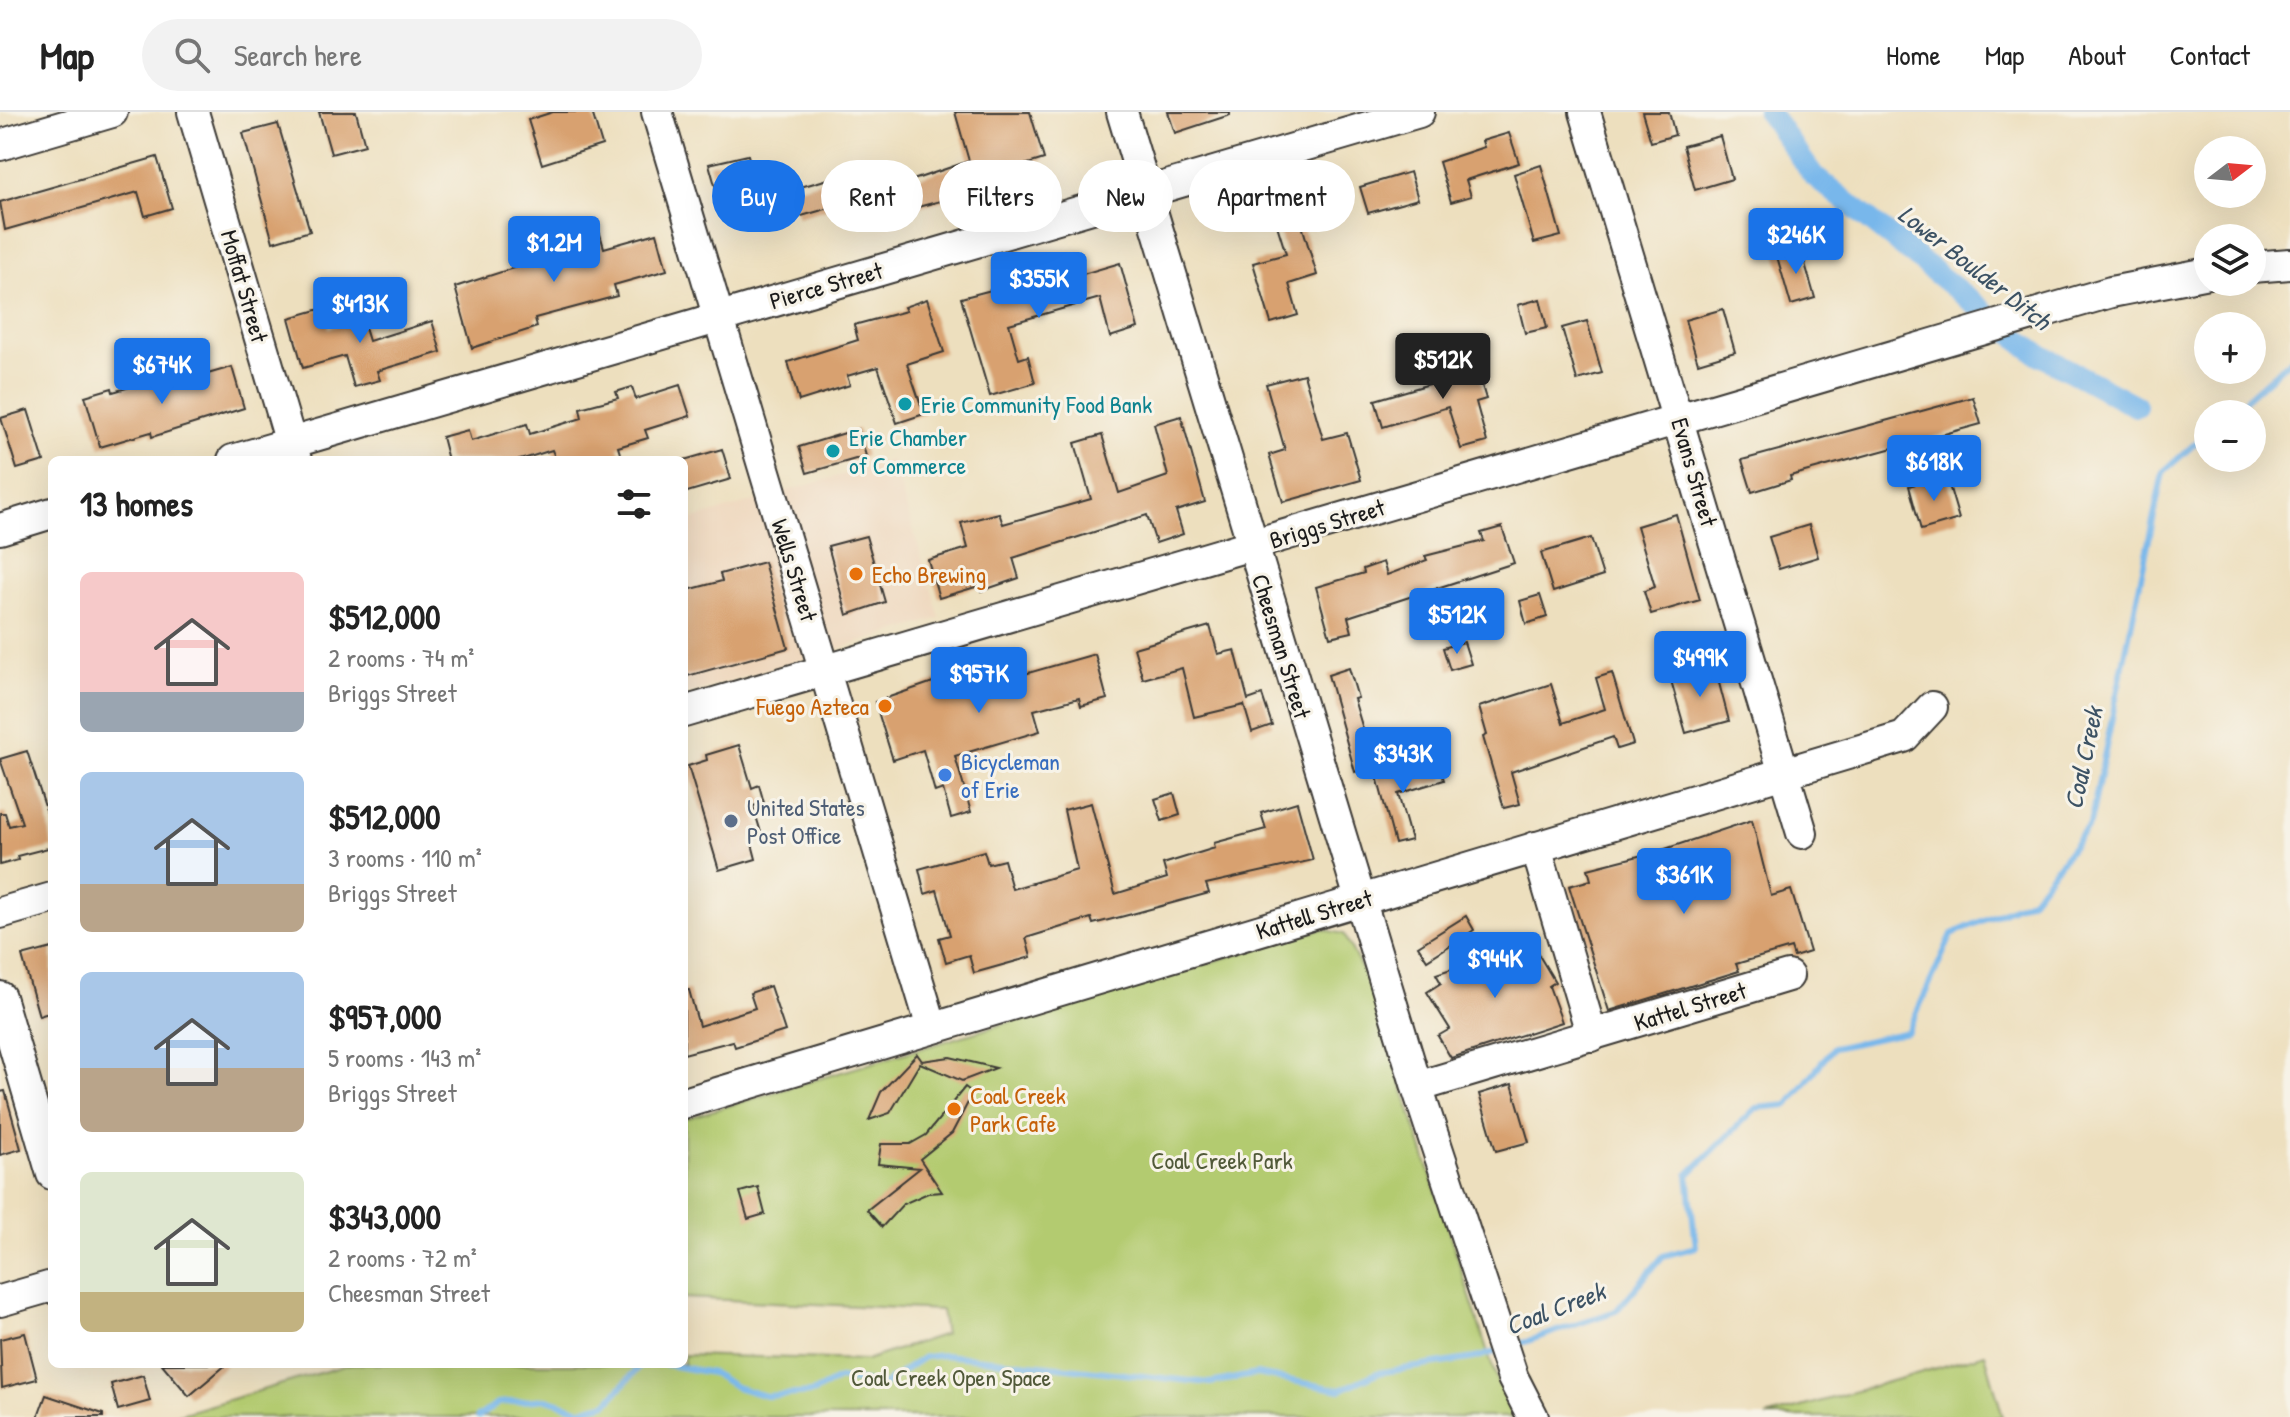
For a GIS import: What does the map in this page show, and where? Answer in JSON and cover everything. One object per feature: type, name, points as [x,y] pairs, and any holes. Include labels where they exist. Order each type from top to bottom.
[{"type":"street","points":[[0,145],[112,112]]},
{"type":"street","name":"Moffat Street","points":[[193,112],[293,451]]},
{"type":"street","name":"Wells Street","points":[[657,112],[932,1028]]},
{"type":"street","name":"Cheesman Street","points":[[1122,112],[1137,160]]},
{"type":"street","name":"Pierce Street","points":[[1173,183],[1419,112]]},
{"type":"street","name":"Evans Street","points":[[1585,112],[1802,833]]},
{"type":"street","name":"Pierce Street","points":[[260,456],[293,451],[719,317],[1078,211]]},
{"type":"street","name":"Cheesman Street","points":[[1158,232],[1417,1087],[1513,1378],[1533,1417]]},
{"type":"street","points":[[2266,266],[2290,264]]},
{"type":"street","name":"Briggs Street","points":[[688,711],[2111,292],[2194,276]]},
{"type":"street","points":[[0,529],[48,514]]},
{"type":"street","name":"Kattell Street","points":[[688,1102],[1904,737],[1932,707]]},
{"type":"street","points":[[1536,847],[1592,1036]]},
{"type":"street","points":[[0,913],[48,899]]},
{"type":"street","name":"Kattel Street","points":[[1417,1087],[1788,976]]},
{"type":"street","points":[[0,997],[48,1160]]},
{"type":"street","points":[[0,1301],[48,1287]]},
{"type":"shaded area","points":[[892,460],[940,618],[688,694],[688,521]]},
{"type":"green space","name":"Coal Creek Park","points":[[1322,929],[1344,934],[1370,986],[1499,1387],[1527,1379],[1538,1417],[170,1417],[336,1368],[688,1368],[688,1355],[866,1360],[945,1334],[941,1310],[688,1298],[688,1118]]},
{"type":"green space","points":[[1985,1354],[2003,1417],[1766,1417]]},
{"type":"building","points":[[319,112],[356,112],[365,145],[331,154]]},
{"type":"building","points":[[553,112],[592,112],[602,145],[542,164],[528,120]]},
{"type":"building","points":[[955,112],[1030,112],[1044,159],[969,160]]},
{"type":"building","points":[[1168,112],[1230,112],[1230,115],[1175,133]]},
{"type":"building","points":[[1642,112],[1669,112],[1675,135],[1651,142]]},
{"type":"building","points":[[278,124],[310,231],[273,242],[243,133]]},
{"type":"building","points":[[1509,133],[1519,163],[1466,180],[1471,196],[1451,202],[1439,162],[1484,147],[1482,141]]},
{"type":"building","points":[[1720,136],[1732,179],[1695,190],[1683,146]]},
{"type":"building","points":[[748,155],[749,160],[726,160]]},
{"type":"building","points":[[157,157],[172,208],[145,216],[138,192],[5,230],[0,202]]},
{"type":"building","points":[[1541,165],[1561,236],[1534,243],[1514,174]]},
{"type":"building","points":[[939,171],[939,201],[923,206],[923,177]]},
{"type":"building","points":[[1410,172],[1418,199],[1368,213],[1360,187]]},
{"type":"building","points":[[821,181],[821,210],[805,215],[805,186]]},
{"type":"building","points":[[1279,232],[1304,232],[1317,275],[1289,284],[1298,315],[1271,323],[1253,263],[1286,254]]},
{"type":"building","points":[[657,233],[667,270],[614,285],[617,296],[535,318],[537,327],[472,348],[455,287],[526,264],[524,255],[600,234],[604,248]]},
{"type":"building","points":[[1800,246],[1815,298],[1791,305],[1776,253]]},
{"type":"building","points":[[1120,263],[1138,328],[1110,337],[1100,298],[1009,324],[1019,359],[1028,356],[1035,383],[990,396],[961,298],[999,288],[1002,298]]},
{"type":"building","points":[[927,299],[944,352],[907,364],[924,414],[897,423],[878,367],[847,376],[850,385],[799,401],[788,362],[858,340],[854,325],[906,311],[904,307]]},
{"type":"building","points":[[1540,299],[1547,328],[1525,333],[1518,305]]},
{"type":"building","points":[[324,308],[329,328],[362,318],[369,341],[432,321],[441,352],[377,371],[380,380],[354,387],[345,356],[303,368],[289,318]]},
{"type":"building","points":[[1723,309],[1735,352],[1698,363],[1685,320]]},
{"type":"building","points":[[1587,321],[1602,373],[1577,380],[1562,328]]},
{"type":"building","points":[[1473,356],[1486,399],[1476,402],[1487,442],[1461,449],[1448,407],[1383,427],[1375,400],[1440,381],[1436,366]]},
{"type":"building","points":[[232,367],[244,408],[152,437],[151,432],[100,447],[85,396],[112,388],[113,392],[164,377],[166,386]]},
{"type":"building","points":[[1304,374],[1323,439],[1347,433],[1361,480],[1283,502],[1269,455],[1285,450],[1266,384]]},
{"type":"building","points":[[680,385],[690,416],[645,430],[648,438],[618,447],[621,456],[554,456],[552,450],[533,456],[447,456],[442,437],[468,430],[471,441],[527,424],[530,434],[582,418],[580,408],[618,398],[616,392],[632,387],[636,399]]},
{"type":"building","points":[[1973,397],[1981,424],[1790,476],[1791,480],[1752,492],[1742,460]]},
{"type":"building","points":[[28,410],[44,461],[17,469],[1,418]]},
{"type":"building","points":[[1181,416],[1205,502],[1176,511],[1183,534],[1156,543],[1147,515],[1013,558],[1019,578],[981,591],[979,586],[939,598],[928,560],[968,548],[961,523],[999,513],[1003,524],[1091,499],[1075,443],[1102,435],[1119,493],[1168,476],[1154,424]]},
{"type":"building","name":"Erie Chamber of Commerce","points":[[858,429],[866,456],[807,473],[799,447]]},
{"type":"building","points":[[722,449],[731,479],[688,492],[688,459]]},
{"type":"building","points":[[1946,475],[1959,519],[1921,530],[1909,486]]},
{"type":"building","points":[[1676,514],[1700,600],[1651,614],[1644,591],[1655,587],[1637,526]]},
{"type":"building","points":[[1809,525],[1818,557],[1779,569],[1769,537]]},
{"type":"building","points":[[1502,527],[1514,563],[1348,617],[1352,632],[1330,637],[1316,587],[1364,573],[1363,569],[1383,562],[1387,575],[1427,560],[1425,556],[1484,541],[1481,533]]},
{"type":"building","name":"Echo Brewing","points":[[866,536],[885,602],[847,615],[828,546]]},
{"type":"building","points":[[1591,538],[1603,576],[1553,592],[1541,553]]},
{"type":"building","points":[[764,562],[788,648],[688,676],[688,590],[722,581],[720,574]]},
{"type":"building","points":[[1540,595],[1547,617],[1526,624],[1520,601]]},
{"type":"building","points":[[1210,626],[1218,654],[1235,650],[1248,700],[1262,695],[1272,725],[1252,732],[1244,705],[1194,717],[1182,668],[1143,679],[1134,648]]},
{"type":"building","points":[[1464,642],[1471,664],[1450,670],[1443,648]]},
{"type":"building","points":[[1095,654],[1107,699],[1081,706],[1079,698],[1034,710],[1040,731],[955,756],[971,812],[951,818],[943,789],[935,792],[923,750],[893,760],[875,702],[994,661],[1000,681]]},
{"type":"building","points":[[1714,664],[1729,721],[1686,733],[1670,677]]},
{"type":"building","points":[[1349,668],[1358,698],[1354,699],[1374,766],[1355,772],[1328,675]]},
{"type":"building","points":[[1612,673],[1633,744],[1617,749],[1613,737],[1511,772],[1520,804],[1504,808],[1483,737],[1487,735],[1479,707],[1551,684],[1563,723],[1605,709],[1596,678]]},
{"type":"building","name":"United States Post Office","points":[[739,745],[752,788],[759,785],[764,803],[753,806],[762,836],[751,840],[756,859],[719,870],[688,766],[707,760],[706,755]]},
{"type":"building","points":[[27,751],[47,813],[48,848],[17,856],[18,860],[0,865],[0,813],[5,813],[9,826],[22,823],[0,759]]},
{"type":"building","points":[[1439,764],[1444,780],[1398,794],[1411,840],[1395,844],[1376,773],[1397,767],[1399,776]]},
{"type":"building","points":[[1174,793],[1180,815],[1162,821],[1155,799]]},
{"type":"building","points":[[1297,802],[1313,860],[1206,884],[1209,893],[1093,924],[1091,918],[1026,938],[1031,957],[974,973],[969,955],[946,962],[939,938],[950,935],[937,890],[925,894],[919,869],[984,851],[988,864],[1004,860],[1012,889],[1077,870],[1064,810],[1091,803],[1115,894],[1167,878],[1163,864],[1215,848],[1214,843],[1266,829],[1261,813]]},
{"type":"building","points":[[1752,820],[1771,896],[1791,890],[1810,952],[1794,957],[1791,948],[1736,964],[1739,971],[1609,1011],[1569,886],[1591,880],[1588,869],[1662,850]]},
{"type":"building","points":[[1466,916],[1474,930],[1427,960],[1418,946]]},
{"type":"building","points":[[1531,942],[1555,982],[1549,986],[1562,1022],[1451,1058],[1438,1036],[1450,1029],[1427,992],[1441,983],[1436,974]]},
{"type":"building","points":[[48,949],[48,1013],[39,1016],[22,956]]},
{"type":"building","points":[[770,986],[785,1031],[735,1047],[733,1041],[688,1053],[688,990],[699,1026],[755,1008],[750,993]]},
{"type":"building","points":[[917,1054],[922,1061],[950,1057],[996,1068],[962,1081],[920,1063],[890,1113],[869,1120],[881,1092]]},
{"type":"building","points":[[1512,1084],[1529,1142],[1496,1151],[1479,1094]]},
{"type":"building","points":[[965,1087],[973,1093],[952,1133],[920,1159],[942,1192],[928,1193],[903,1204],[882,1227],[867,1210],[920,1168],[878,1164],[881,1144],[910,1144],[926,1135]]},
{"type":"building","points":[[5,1091],[21,1149],[0,1155],[0,1092]]},
{"type":"building","points":[[758,1187],[765,1214],[748,1219],[740,1192]]},
{"type":"building","points":[[25,1333],[37,1379],[2,1388],[0,1339]]},
{"type":"building","points":[[165,1368],[222,1368],[189,1396]]},
{"type":"building","points":[[143,1375],[150,1401],[118,1410],[111,1384]]},
{"type":"building","points":[[46,1395],[103,1414],[103,1417],[38,1417]]},
{"type":"waterway","name":"Lower Boulder Ditch","points":[[1768,112],[1813,175],[2035,352],[2136,406]]},
{"type":"waterway","name":"Coal Creek","points":[[2245,400],[2290,360]]},
{"type":"waterway","name":"Coal Creek","points":[[1513,1346],[1616,1311],[1663,1256],[1696,1247],[1688,1175],[1756,1108],[1788,1105],[1833,1048],[1908,1032],[1952,934],[2032,899],[2090,824],[2163,472],[2194,444]]},
{"type":"waterway","name":"Coal Creek","points":[[685,1368],[712,1373],[736,1387],[766,1396],[812,1393],[839,1379],[883,1385],[924,1357],[944,1355],[1210,1383],[1257,1374],[1340,1390],[1377,1373],[1475,1358],[1495,1352]]},
{"type":"waterway","name":"Coal Creek","points":[[478,1417],[498,1403],[547,1399],[581,1410],[607,1403],[638,1368]]},
{"type":"place","name":"Erie Community Food Bank","points":[[905,404]]},
{"type":"place","name":"Erie Chamber of Commerce","points":[[833,451]]},
{"type":"place","name":"Echo Brewing","points":[[856,574]]},
{"type":"place","name":"Fuego Azteca","points":[[885,706]]},
{"type":"place","name":"Bicycleman of Erie","points":[[945,775]]},
{"type":"place","name":"United States Post Office","points":[[731,821]]},
{"type":"place","name":"Coal Creek Park Cafe","points":[[954,1109]]},
{"type":"park label","name":"Coal Creek Open Space","points":[[951,1377]]}]
